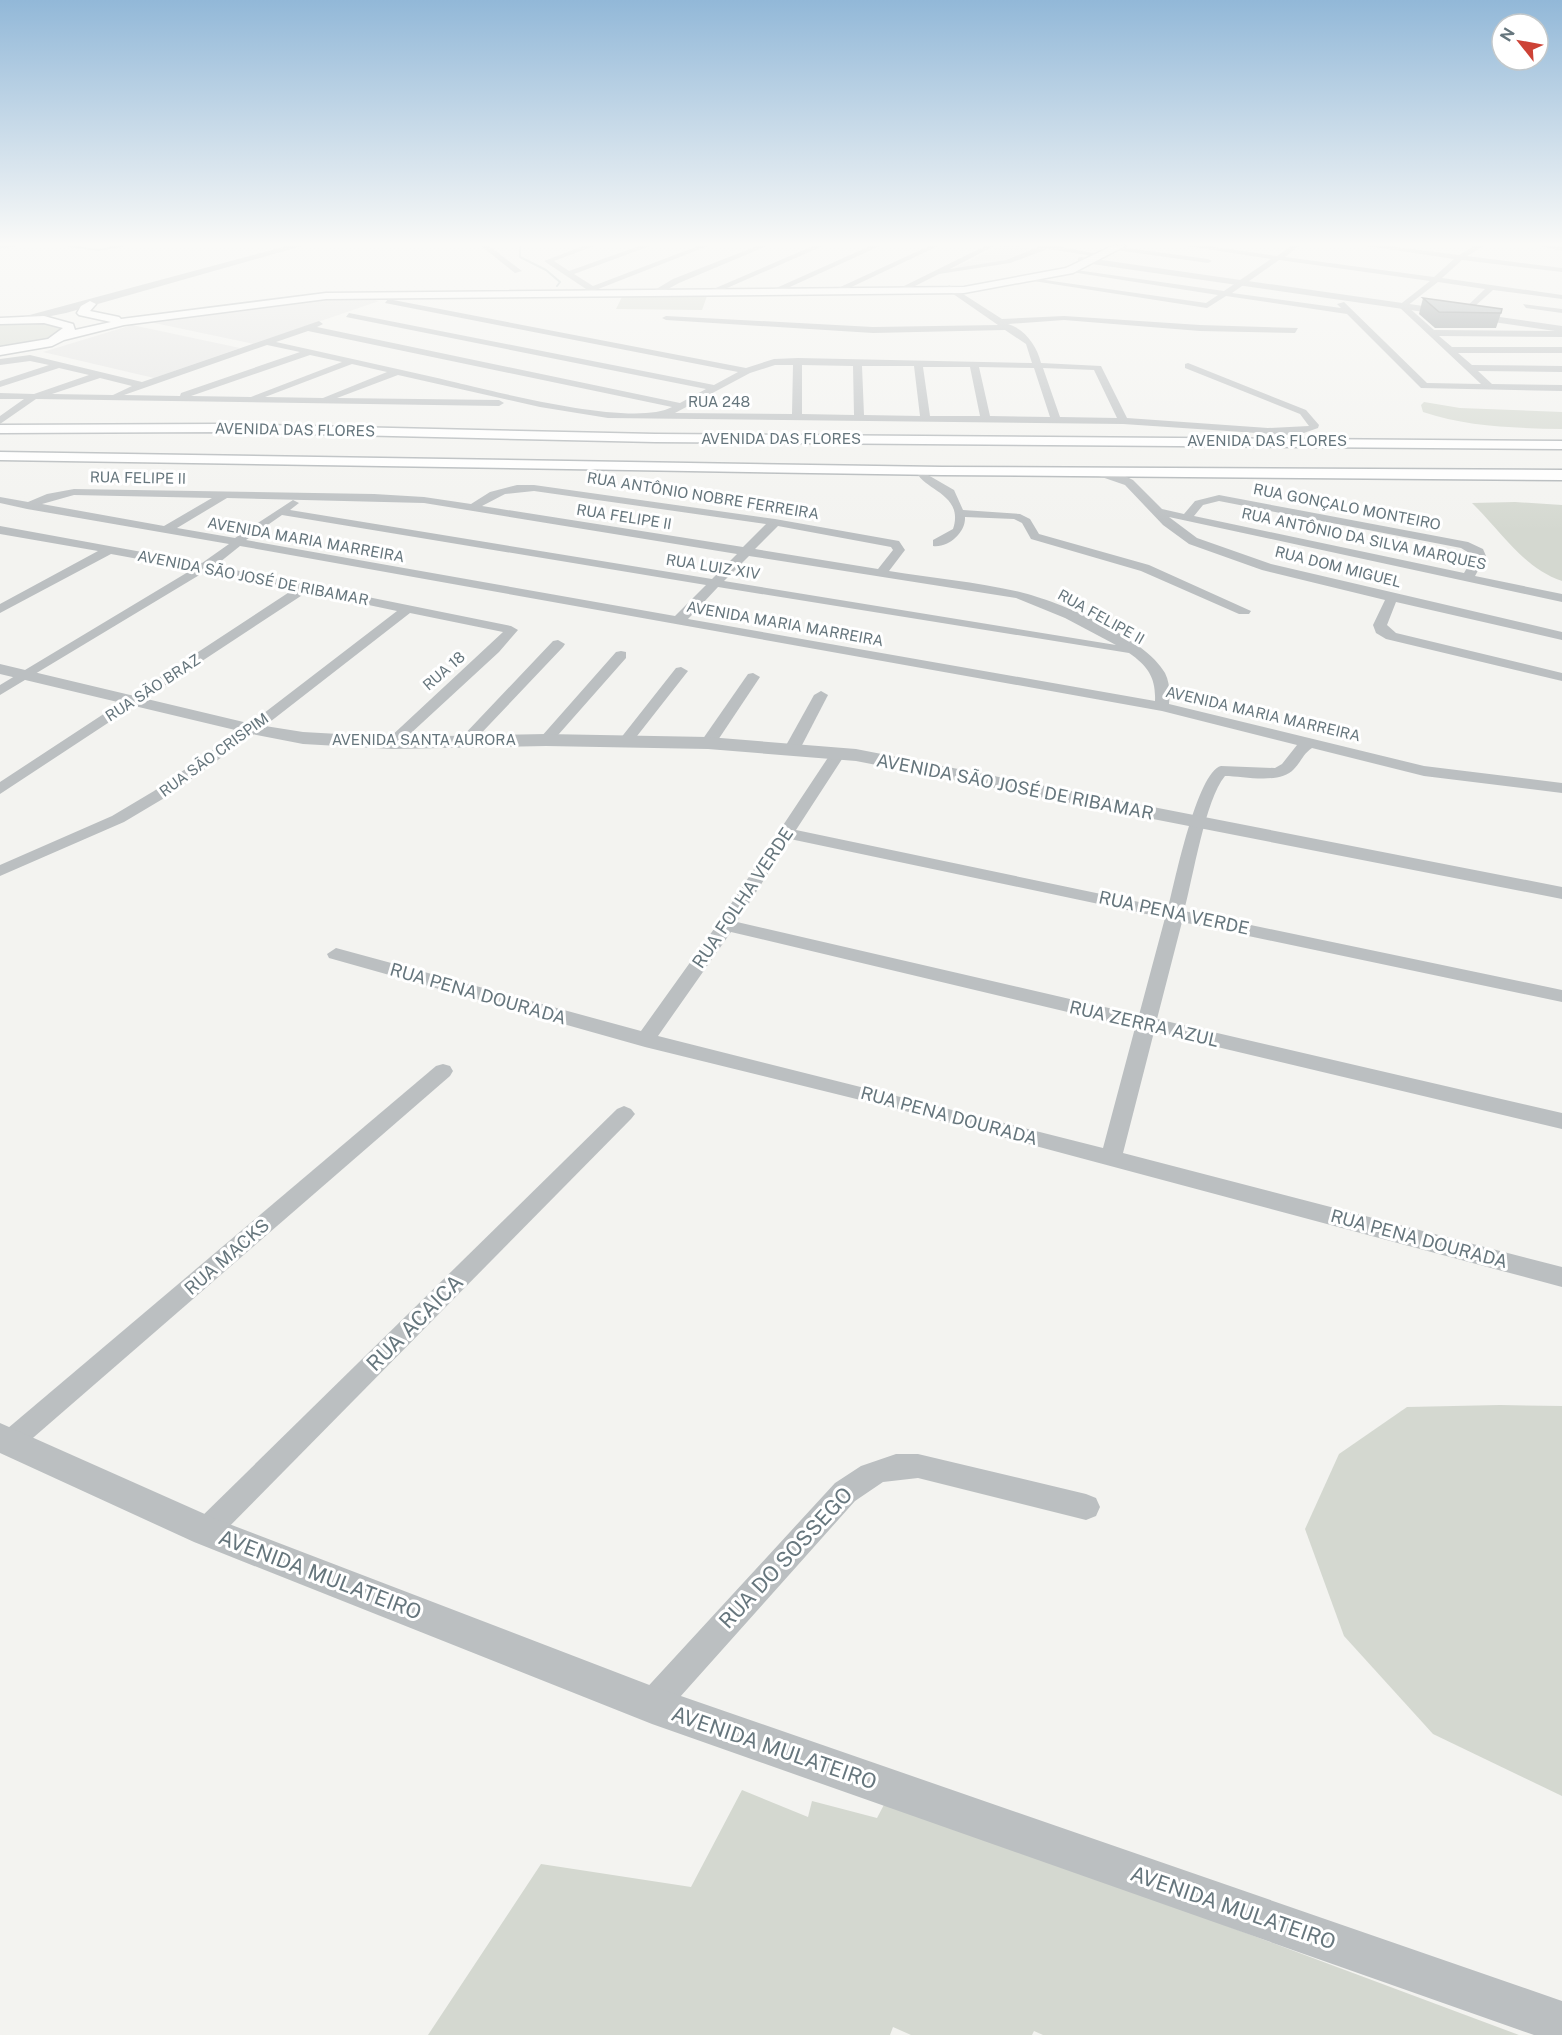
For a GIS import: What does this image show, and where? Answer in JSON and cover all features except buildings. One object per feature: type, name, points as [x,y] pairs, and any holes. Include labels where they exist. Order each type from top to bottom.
[{"type":"main road","points":[[1,358],[49,341]]},
{"type":"main road","points":[[197,459],[249,444],[254,437],[250,433],[219,428]]},
{"type":"main road","name":"AVENIDA DAS FLORES","points":[[0,429],[219,428],[632,438],[1562,445]]},
{"type":"main road","points":[[1447,443],[1422,452],[1423,458],[1446,469],[1473,473]]},
{"type":"main road","name":"AVENIDA DAS FLORES","points":[[0,456],[921,470],[1562,475]]},
{"type":"street","points":[[103,398],[269,341]]},
{"type":"street","points":[[369,341],[681,406]]},
{"type":"street","points":[[245,401],[413,341]]},
{"type":"street","points":[[481,341],[715,388]]},
{"type":"street","points":[[592,341],[747,371]]},
{"type":"street","points":[[1026,341],[1033,347],[1036,364],[1056,420]]},
{"type":"street","points":[[1378,341],[1424,386],[1562,388]]},
{"type":"street","points":[[1439,341],[1490,387]]},
{"type":"street","name":"RUA 248","points":[[266,342],[540,404],[608,415],[1123,421],[1302,431],[1314,425],[1303,412],[1188,366]]},
{"type":"street","points":[[1449,350],[1562,350]]},
{"type":"street","points":[[172,400],[309,352]]},
{"type":"street","points":[[1,358],[26,357],[142,385]]},
{"type":"street","points":[[660,417],[747,371],[781,361],[1089,366],[1100,371],[1123,421]]},
{"type":"street","points":[[797,417],[798,362]]},
{"type":"street","points":[[857,363],[859,418]]},
{"type":"street","points":[[918,363],[925,418]]},
{"type":"street","points":[[974,363],[986,420]]},
{"type":"street","points":[[0,384],[59,365]]},
{"type":"street","points":[[1469,368],[1562,369]]},
{"type":"street","points":[[317,402],[396,372]]},
{"type":"street","points":[[20,429],[6,427],[0,422],[33,397],[99,375]]},
{"type":"street","points":[[352,389],[408,402]]},
{"type":"street","points":[[0,396],[540,404]]},
{"type":"street","points":[[1024,421],[1029,432]]},
{"type":"street","points":[[1009,441],[1029,432],[1055,440]]},
{"type":"street","points":[[921,470],[923,477],[950,492],[960,513],[960,526],[957,531],[937,543]]},
{"type":"street","name":"RUA DOM MIGUEL","points":[[1092,471],[1116,474],[1131,481],[1160,512],[1173,530],[1193,541],[1287,572],[1562,636]]},
{"type":"street","points":[[1131,481],[1137,474],[1171,472]]},
{"type":"street","name":"RUA ANTÔNIO NOBRE FERREIRA","points":[[473,508],[495,492],[506,489],[534,488],[775,522],[895,544],[899,549],[880,573]]},
{"type":"street","name":"RUA FELIPE II","points":[[27,506],[51,496],[74,492],[402,498],[1018,595],[1038,601],[1138,653],[1155,667],[1163,684],[1162,707]]},
{"type":"street","points":[[163,531],[224,495]]},
{"type":"street","points":[[0,691],[204,567],[237,544],[245,535],[282,512],[302,496]]},
{"type":"street","name":"RUA GONÇALO MONTEIRO","points":[[1186,518],[1200,503],[1220,498],[1464,546],[1474,549],[1480,556],[1468,577]]},
{"type":"street","name":"AVENIDA MARIA MARREIRA","points":[[0,500],[163,531],[1162,707],[1424,771],[1472,779],[1562,788]]},
{"type":"street","name":"RUA LUIZ XIV","points":[[282,512],[1138,653]]},
{"type":"street","name":"RUA ANTÔNIO DA SILVA MARQUES","points":[[1160,512],[1562,598]]},
{"type":"street","points":[[960,513],[1016,516],[1026,521],[1035,536],[1145,568],[1244,611]]},
{"type":"street","points":[[677,622],[775,522]]},
{"type":"street","name":"AVENIDA SÃO JOSÉ DE RIBAMAR","points":[[0,530],[204,567],[506,627]]},
{"type":"street","points":[[0,540],[15,533]]},
{"type":"street","points":[[0,609],[109,550]]},
{"type":"street","name":"RUA SÃO BRAZ","points":[[0,789],[306,587]]},
{"type":"street","points":[[1392,598],[1380,625],[1385,633],[1562,677]]},
{"type":"street","name":"RUA SÃO CRISPIM","points":[[0,870],[118,819],[160,794],[252,729],[410,608]]},
{"type":"street","name":"RUA 18","points":[[392,743],[510,636],[511,630],[506,627]]},
{"type":"street","points":[[466,741],[558,644]]},
{"type":"street","points":[[546,741],[621,655]]},
{"type":"street","name":"AVENIDA SANTA AURORA","points":[[0,669],[252,729],[320,739],[392,743],[466,741],[708,743],[847,754]]},
{"type":"street","points":[[625,742],[681,671]]},
{"type":"street","points":[[708,743],[753,677]]},
{"type":"street","points":[[792,749],[821,695]]},
{"type":"street","points":[[1111,1159],[1211,783],[1221,771],[1278,773],[1288,767],[1298,751],[1311,742]]},
{"type":"street","name":"AVENIDA SÃO JOSÉ DE RIBAMAR","points":[[847,754],[1562,879]]},
{"type":"street","name":"RUA FOLHA VERDE","points":[[645,1040],[726,925],[786,833],[847,754]]},
{"type":"street","name":"AVENIDA SÃO JOSÉ DE RIBAMAR","points":[[1201,815],[1562,892]]},
{"type":"street","name":"RUA PENA VERDE","points":[[786,833],[1176,913],[1562,996]]},
{"type":"street","name":"RUA ZERRA AZUL","points":[[726,925],[1562,1121]]},
{"type":"street","name":"RUA PENA DOURADA","points":[[336,954],[645,1040],[905,1104],[1562,1276]]},
{"type":"street","name":"RUA MACKS","points":[[5,1440],[443,1071]]},
{"type":"street","name":"RUA ACAICA","points":[[206,1532],[624,1114]]},
{"type":"street","name":"AVENIDA MULATEIRO","points":[[5,1440],[206,1532],[652,1705],[1562,2023]]},
{"type":"street","name":"RUA DO SOSSEGO","points":[[652,1705],[845,1492],[867,1474],[893,1465],[918,1466],[1086,1507]]},
{"type":"shaded area","points":[[0,341],[39,341],[0,348]]},
{"type":"shaded area","points":[[79,341],[207,341],[240,348],[154,378],[43,352]]},
{"type":"shaded area","points":[[240,341],[263,341],[254,344]]},
{"type":"shaded area","points":[[1424,402],[1460,408],[1562,412],[1562,429],[1509,427],[1457,421],[1423,412],[1421,405]]},
{"type":"shaded area","points":[[1515,502],[1562,505],[1562,581],[1548,575],[1524,558],[1472,503]]},
{"type":"shaded area","points":[[1562,1406],[1562,1796],[1433,1734],[1344,1636],[1305,1529],[1339,1454],[1407,1407]]},
{"type":"shaded area","points":[[742,1790],[808,1817],[812,1801],[877,1818],[887,1799],[1519,2035],[1043,2035],[1034,2031],[1032,2035],[911,2035],[893,2027],[890,2035],[428,2035],[541,1864],[691,1887]]}]
